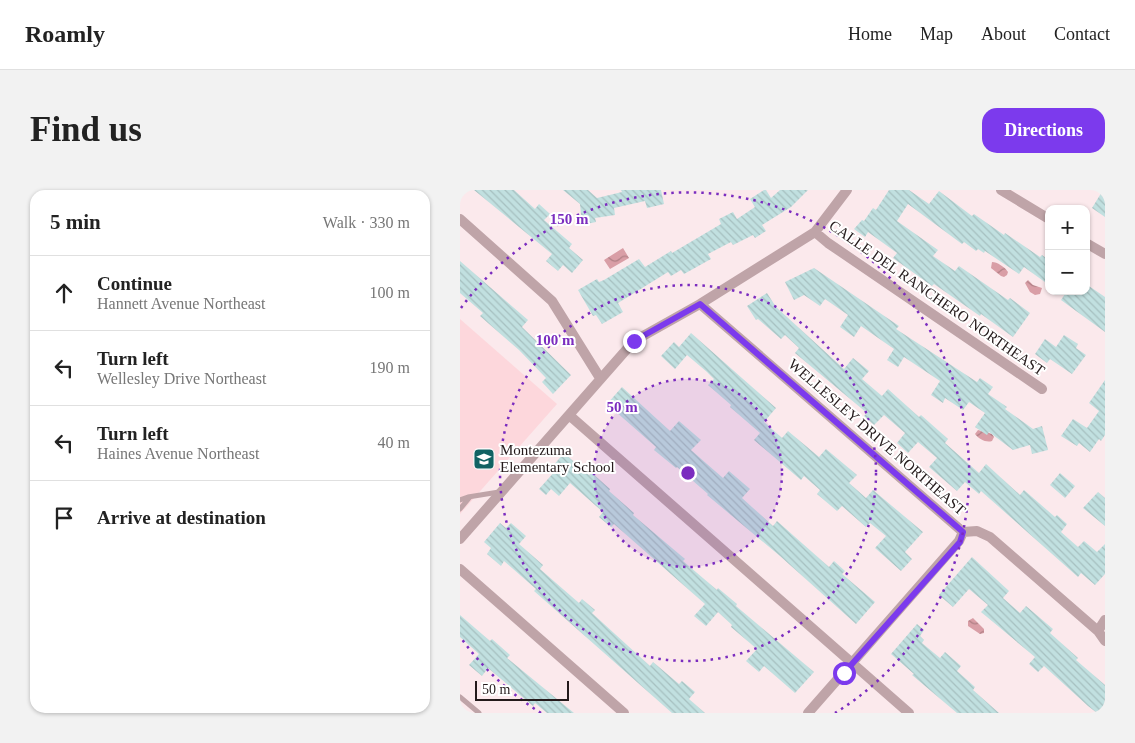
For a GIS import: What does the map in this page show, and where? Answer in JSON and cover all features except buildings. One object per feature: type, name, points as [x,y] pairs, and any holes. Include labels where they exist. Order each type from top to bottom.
[{"type":"street","points":[[460,539],[634,341],[700,304],[814,232],[847,190]]},
{"type":"street","points":[[1001,190],[1045,217]]},
{"type":"street","points":[[460,219],[552,301],[600,378]]},
{"type":"street","name":"CALLE DEL RANCHERO NORTHEAST","points":[[814,232],[1042,389]]},
{"type":"street","points":[[1090,245],[1105,254]]},
{"type":"street","name":"WELLESLEY DRIVE NORTHEAST","points":[[700,304],[963,532],[977,531],[990,536],[1098,631],[1105,641]]},
{"type":"street","points":[[569,415],[909,713]]},
{"type":"street","points":[[808,713],[960,542],[963,532]]},
{"type":"street","points":[[460,569],[624,713]]},
{"type":"street","points":[[1098,631],[1105,620]]},
{"type":"lane","points":[[460,500],[502,492]]},
{"type":"lane","points":[[460,509],[470,497]]},
{"type":"lane","points":[[460,697],[479,713]]},
{"type":"shaded area","name":"Montezuma Elementary School","points":[[460,319],[557,404],[460,514]]},
{"type":"water","points":[[623,248],[629,258],[610,269],[604,260]]},
{"type":"water","points":[[992,262],[1005,268],[1008,272],[1007,275],[1001,276],[991,268]]},
{"type":"water","points":[[1028,280],[1033,285],[1042,288],[1040,294],[1035,295],[1030,292],[1025,283]]},
{"type":"water","points":[[978,430],[992,434],[994,437],[992,441],[985,441],[978,437],[975,434]]},
{"type":"water","points":[[973,618],[984,629],[984,633],[980,634],[968,626],[968,621]]},
{"type":"place","name":"Montezuma Elementary School","points":[[484,459]]},
{"type":"route","points":[[634,341],[700,304],[963,532],[960,542],[844,673]]}]
